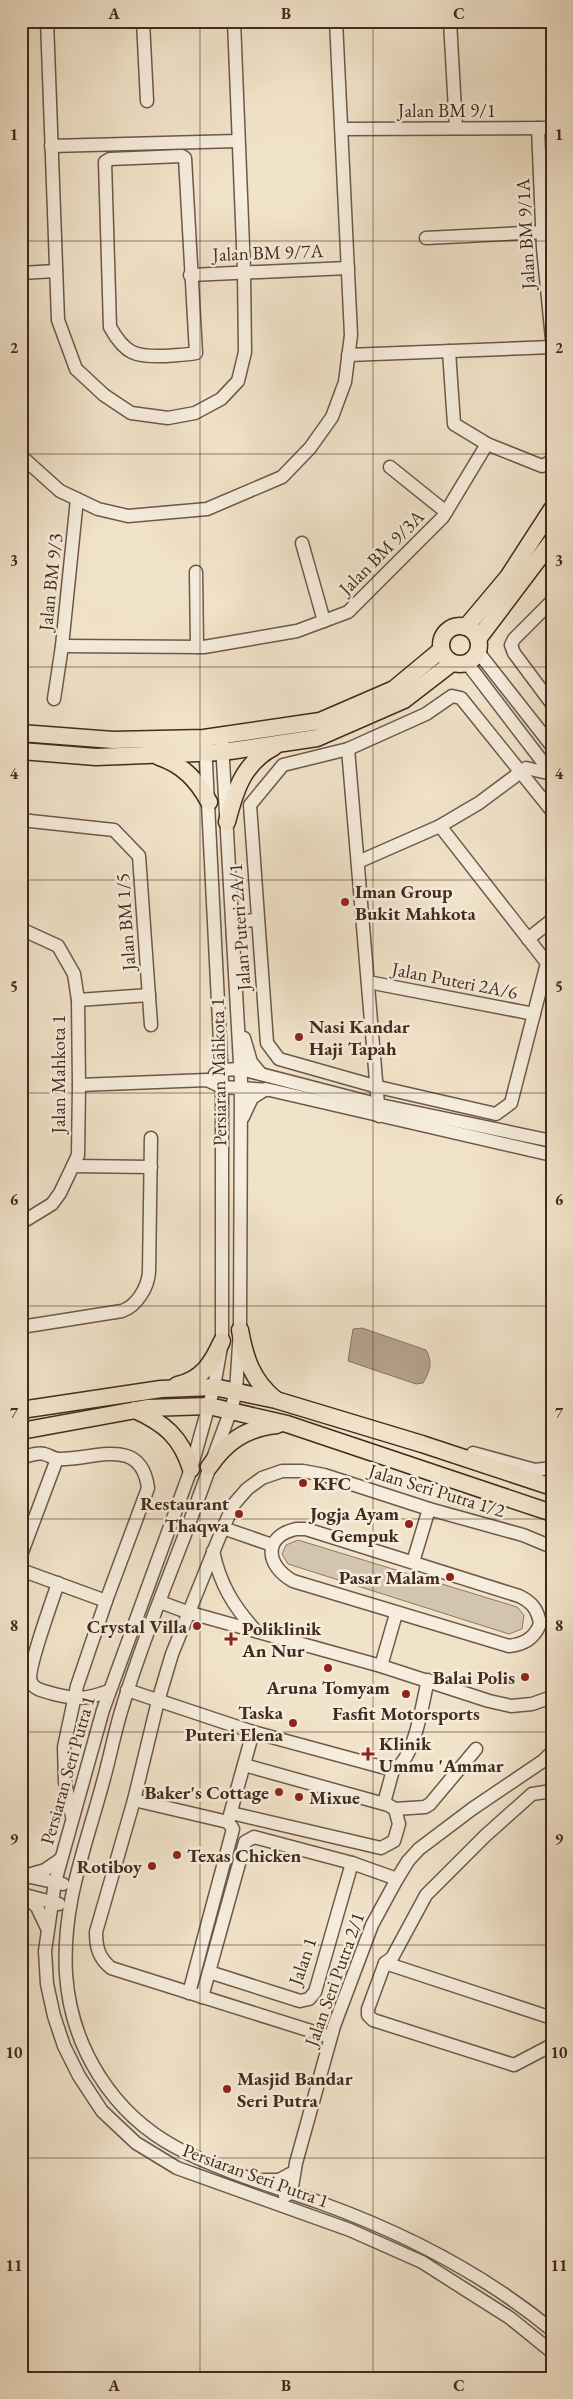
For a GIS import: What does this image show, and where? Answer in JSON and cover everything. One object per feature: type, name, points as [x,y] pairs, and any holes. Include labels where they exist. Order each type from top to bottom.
[{"type":"main road","points":[[466,627],[508,577],[552,509]]},
{"type":"main road","points":[[21,733],[205,745],[223,752],[317,738],[404,700],[469,654],[552,540]]},
{"type":"main road","points":[[21,751],[96,757],[153,755],[205,745],[221,735],[320,721],[394,688],[441,650],[444,633],[454,626],[466,627],[475,634],[469,654]]},
{"type":"main road","points":[[441,650],[469,654]]},
{"type":"main road","points":[[227,822],[242,776],[262,753],[280,744]]},
{"type":"main road","points":[[153,755],[173,761],[187,772],[200,786],[209,802]]},
{"type":"main road","points":[[240,1330],[248,1364],[254,1377],[263,1389],[276,1400]]},
{"type":"main road","points":[[21,1410],[183,1384],[204,1372],[212,1363],[222,1341]]},
{"type":"main road","points":[[161,1389],[214,1388],[276,1400],[422,1444],[552,1487]]},
{"type":"main road","points":[[21,1431],[135,1410],[210,1406],[287,1424],[552,1513]]},
{"type":"main road","points":[[135,1410],[163,1424],[174,1434],[182,1445],[191,1468]]},
{"type":"main road","points":[[208,1467],[220,1450],[234,1439],[264,1426],[287,1424]]},
{"type":"street","points":[[47,21],[58,320],[76,369],[104,395],[131,413],[168,418],[195,413],[221,399],[238,382],[245,352],[244,271],[234,21]]},
{"type":"street","points":[[143,21],[148,100]]},
{"type":"street","points":[[21,456],[60,491],[98,508],[128,516],[207,509],[282,477],[310,448],[332,416],[345,382],[351,335],[343,129],[336,21]]},
{"type":"street","points":[[450,21],[456,128]]},
{"type":"street","name":"Jalan BM 9/1A","points":[[538,128],[542,232],[552,339]]},
{"type":"street","name":"Jalan BM 9/1","points":[[343,129],[552,128]]},
{"type":"street","points":[[51,146],[238,141]]},
{"type":"street","points":[[182,156],[185,158],[190,275],[196,353],[142,357],[133,354],[125,348],[110,327],[105,162],[110,160],[182,156]]},
{"type":"street","points":[[426,238],[542,232]]},
{"type":"street","name":"Jalan BM 9/7A","points":[[190,275],[244,271],[348,268]]},
{"type":"street","points":[[21,273],[56,271]]},
{"type":"street","points":[[348,354],[552,347]]},
{"type":"street","points":[[449,351],[454,424],[487,444],[542,466],[552,461]]},
{"type":"street","name":"Jalan BM 9/3A","points":[[62,646],[198,647],[297,631],[348,612],[446,512],[487,444]]},
{"type":"street","points":[[390,467],[446,512]]},
{"type":"street","name":"Jalan BM 9/3","points":[[54,698],[62,646],[77,499]]},
{"type":"street","points":[[302,543],[324,621]]},
{"type":"street","points":[[196,572],[198,647]]},
{"type":"street","points":[[552,601],[514,639],[511,645],[514,653],[552,704]]},
{"type":"street","points":[[469,654],[547,736],[552,746]]},
{"type":"street","points":[[469,654],[527,741],[552,774]]},
{"type":"street","name":"Jalan Puteri 2A/1","points":[[528,939],[547,963],[511,1103],[496,1114],[378,1087],[279,1059],[267,1043],[250,805],[283,765],[348,749],[426,714],[452,696],[461,698],[523,771],[552,811]]},
{"type":"street","name":"Persiaran Mahkota 1","points":[[221,735],[241,1069],[240,1330],[236,1391],[231,1410]]},
{"type":"street","points":[[523,771],[527,741]]},
{"type":"street","name":"Persiaran Mahkota 1","points":[[205,745],[222,1070],[222,1341],[210,1406]]},
{"type":"street","points":[[348,749],[380,1111]]},
{"type":"street","points":[[358,862],[440,826],[479,803],[523,771],[552,774]]},
{"type":"street","name":"Jalan BM 1/5","points":[[21,820],[114,830],[139,856],[151,1025]]},
{"type":"street","points":[[440,826],[528,939],[552,920]]},
{"type":"street","points":[[231,900],[243,921]]},
{"type":"street","points":[[233,933],[243,921],[257,920]]},
{"type":"street","name":"Jalan Mahkota 1","points":[[21,929],[58,946],[74,974],[78,1000],[79,1084],[78,1155],[60,1193],[52,1204],[21,1223]]},
{"type":"street","name":"Jalan Puteri 2A/6","points":[[368,982],[534,1014]]},
{"type":"street","name":"Jalan BM 1/5","points":[[78,1000],[149,995]]},
{"type":"street","points":[[238,1019],[251,1062],[261,1074]]},
{"type":"street","points":[[207,1080],[222,1070],[241,1069],[380,1111],[552,1155]]},
{"type":"street","points":[[79,1084],[207,1080],[222,1087],[266,1089],[380,1111],[552,1140]]},
{"type":"street","points":[[241,1125],[252,1098],[266,1089]]},
{"type":"street","points":[[21,1327],[122,1311],[131,1306],[146,1288],[149,1272],[151,1138]]},
{"type":"street","points":[[73,1166],[151,1167]]},
{"type":"street","name":"Persiaran Seri Putra 1","points":[[210,1406],[191,1468],[109,1691],[55,1882],[45,1951],[47,1984],[54,2016],[64,2046],[79,2076],[102,2111],[136,2143],[177,2168],[350,2230],[422,2262],[510,2318],[552,2352]]},
{"type":"street","name":"Persiaran Seri Putra 1","points":[[231,1410],[208,1467],[127,1690],[104,1781],[72,1887],[68,1907],[66,1950],[69,1994],[83,2044],[100,2079],[120,2105],[146,2128],[176,2148],[252,2180],[322,2203],[381,2226],[463,2268],[520,2305],[552,2330]]},
{"type":"street","points":[[422,1444],[448,1446],[535,1470],[552,1468]]},
{"type":"street","points":[[21,1458],[42,1453],[57,1459],[118,1453],[138,1462],[146,1474],[148,1488],[77,1686],[64,1748],[65,1782],[73,1819]]},
{"type":"street","points":[[21,1555],[57,1459]]},
{"type":"street","name":"Jalan Seri Putra 1/2","points":[[330,2037],[111,1968],[98,1953],[96,1932],[134,1800],[183,1610],[234,1504],[247,1489],[262,1478],[282,1472],[302,1471],[324,1475],[429,1509],[523,1535],[552,1547]]},
{"type":"street","points":[[413,1562],[429,1509]]},
{"type":"street","points":[[223,1528],[272,1545]]},
{"type":"street","points":[[306,1529],[528,1600],[535,1607],[546,1627],[520,1645],[508,1646],[396,1614],[293,1581],[283,1575],[275,1566],[272,1545],[286,1531],[306,1529]]},
{"type":"street","points":[[213,1551],[218,1573],[227,1594],[256,1631]]},
{"type":"street","points":[[21,1570],[106,1601]]},
{"type":"street","points":[[149,1580],[160,1602],[428,1680],[489,1702],[512,1706],[532,1704],[552,1697]]},
{"type":"street","points":[[58,1583],[27,1663],[30,1678],[36,1689],[75,1700],[109,1691]]},
{"type":"street","points":[[166,1584],[168,1592],[183,1610]]},
{"type":"street","points":[[154,1619],[165,1611],[183,1610]]},
{"type":"street","points":[[381,1666],[396,1614]]},
{"type":"street","points":[[103,1710],[113,1698],[127,1690],[253,1732],[392,1770],[400,1767],[408,1756],[428,1680]]},
{"type":"street","points":[[122,1708],[130,1700],[144,1696]]},
{"type":"street","points":[[189,1992],[233,1829],[229,1817],[253,1732]]},
{"type":"street","points":[[244,1765],[389,1806],[425,1807],[430,1804],[476,1748]]},
{"type":"street","name":"Jalan Seri Putra 2/1","points":[[287,2193],[330,2037],[358,1957],[372,1925],[397,1879],[408,1861],[419,1849],[472,1809],[549,1759]]},
{"type":"street","points":[[134,1800],[381,1848],[394,1841],[399,1824],[399,1816],[389,1806],[392,1770]]},
{"type":"street","points":[[552,1791],[532,1794],[485,1836],[426,1895],[397,1951],[386,1963],[368,2009],[368,2016],[373,2020],[514,2064],[552,2045]]},
{"type":"street","points":[[202,1997],[245,1842],[254,1838],[352,1863],[397,1879]]},
{"type":"street","points":[[23,1875],[44,1870],[61,1858]]},
{"type":"street","name":"Jalan 1","points":[[209,1972],[300,2001],[309,1998],[315,1992],[352,1863]]},
{"type":"street","points":[[23,1875],[72,1887]]},
{"type":"street","points":[[21,1894],[68,1907]]},
{"type":"street","points":[[21,1894],[37,1907],[47,1930]]},
{"type":"street","points":[[386,1963],[552,2018]]},
{"type":"street","points":[[252,2180],[279,2180],[294,2171],[308,2195],[322,2203]]},
{"type":"street","points":[[235,2188],[247,2188],[274,2198],[287,2193],[296,2204],[336,2220],[350,2230]]},
{"type":"shaded area","points":[[362,1328],[426,1350],[430,1366],[423,1383],[416,1384],[348,1361],[353,1329]]},
{"type":"shaded area","points":[[298,1540],[517,1607],[524,1615],[522,1629],[509,1634],[288,1564],[282,1554],[286,1545]]},
{"type":"place","name":"Iman Group Bukit Mahkota","points":[[345,902]]},
{"type":"place","name":"Nasi Kandar Haji Tapah","points":[[299,1037]]},
{"type":"place","name":"KFC","points":[[303,1483]]},
{"type":"place","name":"Restaurant Thaqwa","points":[[239,1514]]},
{"type":"place","name":"Jogja Ayam Gempuk","points":[[409,1524]]},
{"type":"place","name":"Pasar Malam","points":[[450,1577]]},
{"type":"place","name":"Crystal Villa","points":[[197,1626]]},
{"type":"place","name":"Poliklinik An Nur","points":[[231,1639]]},
{"type":"place","name":"Aruna Tomyam","points":[[328,1668]]},
{"type":"place","name":"Balai Polis","points":[[525,1677]]},
{"type":"place","name":"Fasfit Motorsports","points":[[406,1694]]},
{"type":"place","name":"Taska Puteri Elena","points":[[293,1723]]},
{"type":"place","name":"Klinik Ummu 'Ammar","points":[[368,1754]]},
{"type":"place","name":"Baker's Cottage","points":[[279,1792]]},
{"type":"place","name":"Mixue","points":[[299,1797]]},
{"type":"place","name":"Texas Chicken","points":[[177,1855]]},
{"type":"place","name":"Rotiboy","points":[[152,1866]]},
{"type":"place","name":"Masjid Bandar Seri Putra","points":[[227,2089]]}]
